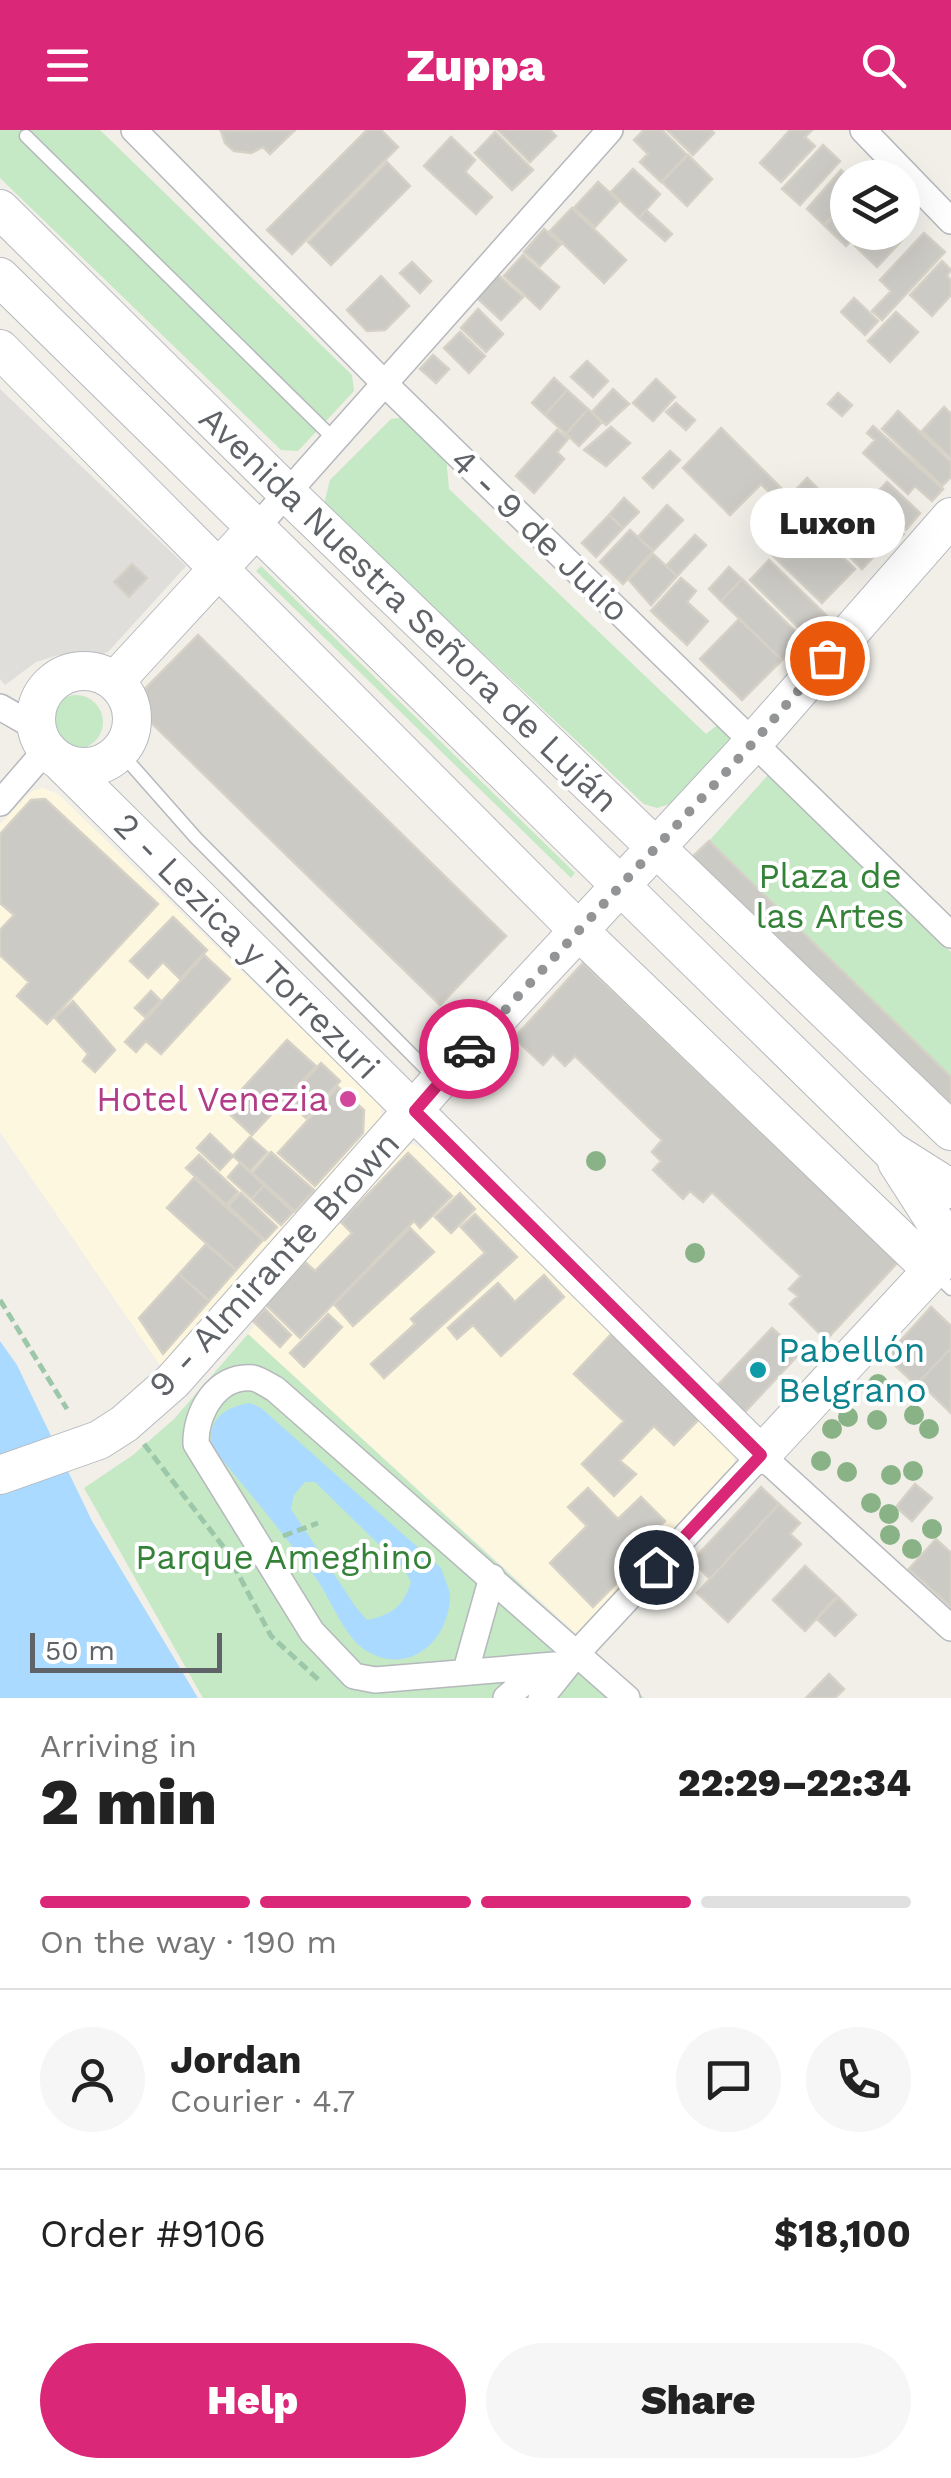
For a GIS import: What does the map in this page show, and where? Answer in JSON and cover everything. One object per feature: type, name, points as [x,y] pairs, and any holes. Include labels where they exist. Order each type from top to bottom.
[{"type":"street","name":"4 - 9 de Julio","points":[[134,130],[384,383],[951,936]]},
{"type":"street","points":[[115,680],[288,494],[610,130]]},
{"type":"street","points":[[863,130],[951,221]]},
{"type":"street","name":"Avenida Nuestra Señora de Luján","points":[[0,210],[288,494],[951,1131]]},
{"type":"street","name":"Avenida Nuestra Señora de Luján","points":[[0,277],[891,1152],[951,1189]]},
{"type":"street","points":[[0,349],[578,930],[946,1248],[578,1652],[542,1698]]},
{"type":"street","name":"9 - Almirante Brown","points":[[0,1475],[130,1435],[427,1070],[578,930],[753,743],[951,517]]},
{"type":"street","points":[[94,671],[115,680],[129,700],[133,723],[129,738],[120,752],[93,767],[77,768],[48,747],[38,703],[50,683],[70,672],[94,671]]},
{"type":"street","name":"2 - Lezica y Torrezuri","points":[[0,707],[48,747],[761,1455],[951,1628]]},
{"type":"street","points":[[0,802],[48,747]]},
{"type":"street","name":"Avenida Nuestra Señora de Luján","points":[[891,1152],[946,1248]]},
{"type":"street","points":[[554,1664],[375,1680],[354,1676],[312,1632],[196,1444],[195,1424],[207,1401],[228,1383],[254,1378],[275,1389],[627,1698]]},
{"type":"street","points":[[466,1670],[492,1577]]},
{"type":"street","points":[[506,1698],[530,1678],[578,1652]]},
{"type":"lane","points":[[26,136],[334,440]]},
{"type":"lane","points":[[120,752],[196,838],[427,1070]]},
{"type":"path","points":[[0,1300],[66,1409]]},
{"type":"path","points":[[130,1435],[225,1549],[271,1636],[330,1690]]},
{"type":"path","points":[[278,1538],[318,1523]]},
{"type":"shaded area","points":[[0,389],[186,566],[108,652],[91,659],[59,655],[36,662],[5,685],[0,679]]},
{"type":"shaded area","points":[[43,788],[58,794],[380,1105],[382,1125],[166,1374],[0,1132],[0,824],[32,791]]},
{"type":"shaded area","points":[[412,1144],[428,1151],[736,1451],[732,1472],[576,1633],[248,1334],[391,1153]]},
{"type":"green space","points":[[0,130],[100,130],[352,375],[354,391],[298,451],[281,450],[0,178]]},
{"type":"green space","points":[[405,417],[446,457],[449,489],[706,734],[721,722],[730,732],[729,742],[670,804],[657,808],[644,804],[324,504],[330,480],[391,419]]},
{"type":"green space","points":[[261,566],[575,873],[571,878],[256,571]]},
{"type":"green space","points":[[76,695],[95,703],[103,722],[95,741],[76,749],[57,741],[49,722],[57,703]]},
{"type":"green space","name":"Plaza de las Artes","points":[[768,775],[951,952],[951,1077],[709,841]]},
{"type":"green space","name":"Parque Ameghino","points":[[248,1334],[644,1698],[203,1698],[84,1488],[133,1455],[174,1419]]},
{"type":"water","points":[[0,1341],[17,1365],[92,1521],[198,1698],[0,1698]]},
{"type":"water","points":[[250,1403],[261,1408],[441,1568],[450,1594],[448,1614],[434,1641],[423,1651],[396,1659],[381,1657],[365,1650],[350,1634],[313,1574],[212,1447],[212,1429],[219,1416]],"holes":[[[305,1482],[315,1482],[404,1569],[411,1582],[401,1603],[390,1612],[367,1620],[291,1509],[294,1495]]]},
{"type":"building","points":[[295,130],[270,154],[263,147],[251,153],[234,151],[225,143],[221,131]]},
{"type":"building","points":[[367,130],[381,130],[398,147],[292,254],[267,230]]},
{"type":"building","points":[[498,130],[550,130],[556,136],[530,162]]},
{"type":"building","points":[[644,130],[662,130],[687,155],[661,182],[640,162],[648,154],[634,140]]},
{"type":"building","points":[[667,130],[711,130],[714,133],[693,155]]},
{"type":"building","points":[[790,130],[812,130],[805,137],[815,146],[781,182],[760,163]]},
{"type":"building","points":[[495,132],[533,170],[512,190],[475,153]]},
{"type":"building","points":[[451,137],[475,160],[465,172],[492,197],[476,214],[424,166]]},
{"type":"building","points":[[823,145],[839,160],[830,160],[830,172],[800,205],[782,189]]},
{"type":"building","points":[[688,155],[712,179],[687,206],[662,182]]},
{"type":"building","points":[[387,162],[410,186],[331,265],[308,242]]},
{"type":"building","points":[[633,169],[660,194],[639,218],[611,192]]},
{"type":"building","points":[[598,182],[619,201],[595,227],[574,208]]},
{"type":"building","points":[[830,183],[830,218],[824,225],[807,209]]},
{"type":"building","points":[[572,208],[626,260],[604,283],[550,231]]},
{"type":"building","points":[[646,210],[672,234],[665,241],[639,218]]},
{"type":"building","points":[[544,229],[561,244],[540,266],[524,252]]},
{"type":"building","points":[[924,233],[945,252],[882,320],[872,311],[891,291],[880,280],[908,250],[920,250]]},
{"type":"building","points":[[859,250],[893,250],[877,267]]},
{"type":"building","points":[[523,255],[559,287],[540,309],[504,276]]},
{"type":"building","points":[[942,261],[951,270],[947,276],[951,280],[951,295],[932,316],[910,295]]},
{"type":"building","points":[[412,262],[431,281],[420,293],[400,273]]},
{"type":"building","points":[[497,274],[523,297],[501,320],[476,297]]},
{"type":"building","points":[[381,276],[409,306],[385,330],[367,331],[347,310]]},
{"type":"building","points":[[854,298],[878,321],[865,335],[841,312]]},
{"type":"building","points":[[478,309],[503,334],[486,352],[461,328]]},
{"type":"building","points":[[896,312],[918,332],[890,362],[868,341]]},
{"type":"building","points":[[460,332],[485,356],[469,373],[444,348]]},
{"type":"building","points":[[433,355],[449,369],[436,383],[420,369]]},
{"type":"building","points":[[587,361],[608,381],[593,397],[571,377]]},
{"type":"building","points":[[554,378],[567,390],[545,415],[532,403]]},
{"type":"building","points":[[656,379],[675,397],[653,421],[633,403]]},
{"type":"building","points":[[613,389],[629,404],[606,425],[592,412]]},
{"type":"building","points":[[567,390],[588,409],[566,434],[545,415]]},
{"type":"building","points":[[838,393],[852,405],[842,416],[828,404]]},
{"type":"building","points":[[676,403],[695,420],[686,430],[666,412]]},
{"type":"building","points":[[944,407],[951,414],[951,458],[922,431]]},
{"type":"building","points":[[588,409],[602,422],[579,446],[566,434]]},
{"type":"building","points":[[898,411],[951,462],[951,477],[942,486],[882,429]]},
{"type":"building","points":[[873,426],[943,489],[932,501],[915,486],[908,494],[863,453],[875,440],[867,433]]},
{"type":"building","points":[[611,427],[630,443],[606,466],[584,450]]},
{"type":"building","points":[[721,428],[782,489],[774,497],[761,484],[730,515],[683,468]]},
{"type":"building","points":[[557,430],[568,439],[557,452],[564,459],[534,493],[516,476]]},
{"type":"building","points":[[670,451],[680,460],[653,488],[643,478]]},
{"type":"building","points":[[807,478],[853,523],[835,542],[789,497]]},
{"type":"building","points":[[887,482],[920,513],[906,530],[872,498]]},
{"type":"building","points":[[624,498],[639,512],[623,528],[609,515]]},
{"type":"building","points":[[667,505],[683,520],[653,551],[638,537]]},
{"type":"building","points":[[874,505],[904,534],[887,551],[857,522]]},
{"type":"building","points":[[798,514],[855,569],[822,603],[765,548]]},
{"type":"building","points":[[609,515],[623,528],[596,557],[582,543]]},
{"type":"building","points":[[853,523],[880,550],[862,569],[835,542]]},
{"type":"building","points":[[630,530],[653,551],[623,584],[600,562]]},
{"type":"building","points":[[695,535],[706,545],[677,576],[666,566]]},
{"type":"building","points":[[653,554],[677,576],[651,605],[629,580]]},
{"type":"building","points":[[769,560],[829,618],[809,638],[750,580]]},
{"type":"building","points":[[132,564],[147,578],[129,597],[114,582]]},
{"type":"building","points":[[729,567],[742,579],[721,601],[709,589]]},
{"type":"building","points":[[681,578],[696,591],[687,602],[708,621],[687,645],[651,611]]},
{"type":"building","points":[[742,579],[802,638],[782,660],[721,601]]},
{"type":"building","points":[[739,619],[782,660],[742,700],[700,659]]},
{"type":"building","points":[[198,635],[506,936],[440,1005],[131,703]]},
{"type":"building","points":[[45,799],[158,904],[47,1024],[17,996],[29,982],[0,955],[0,930],[14,915],[0,903],[0,834],[31,800]]},
{"type":"building","points":[[709,841],[951,1077],[951,1110],[690,859]]},
{"type":"building","points":[[173,917],[207,950],[180,979],[163,962],[148,978],[130,961]]},
{"type":"building","points":[[204,955],[230,979],[161,1054],[146,1041],[136,1052],[125,1042]]},
{"type":"building","points":[[583,963],[898,1262],[826,1340],[790,1304],[798,1296],[789,1289],[801,1276],[712,1192],[703,1202],[690,1191],[683,1199],[653,1170],[661,1161],[652,1152],[662,1140],[575,1056],[565,1066],[553,1054],[543,1065],[514,1038]]},
{"type":"building","points":[[151,991],[161,1001],[145,1017],[135,1008]]},
{"type":"building","points":[[73,1001],[115,1050],[95,1072],[83,1061],[88,1054],[55,1018]]},
{"type":"building","points":[[287,1040],[316,1066],[252,1135],[224,1109]]},
{"type":"building","points":[[321,1063],[340,1081],[306,1118],[287,1100]]},
{"type":"building","points":[[338,1087],[364,1110],[363,1133],[315,1186],[278,1153]]},
{"type":"building","points":[[210,1134],[233,1156],[220,1170],[197,1148]]},
{"type":"building","points":[[250,1137],[267,1152],[250,1171],[233,1156]]},
{"type":"building","points":[[271,1152],[314,1190],[295,1211],[252,1173]]},
{"type":"building","points":[[408,1153],[452,1196],[420,1228],[414,1221],[300,1338],[265,1304],[305,1262],[315,1271],[352,1233],[341,1222]]},
{"type":"building","points":[[199,1155],[238,1192],[226,1205],[186,1168]]},
{"type":"building","points":[[240,1163],[264,1185],[252,1199],[228,1177]]},
{"type":"building","points":[[194,1178],[263,1240],[236,1270],[167,1208]]},
{"type":"building","points":[[264,1185],[293,1212],[281,1225],[252,1199]]},
{"type":"building","points":[[241,1193],[277,1227],[265,1240],[228,1206]]},
{"type":"building","points":[[460,1193],[475,1209],[451,1233],[435,1217]]},
{"type":"building","points":[[475,1214],[517,1257],[384,1378],[371,1364],[415,1324],[411,1319],[485,1253],[461,1227]]},
{"type":"building","points":[[410,1228],[434,1252],[353,1326],[334,1304]]},
{"type":"building","points":[[206,1244],[236,1270],[209,1301],[179,1274]]},
{"type":"building","points":[[179,1274],[209,1301],[163,1354],[139,1318]]},
{"type":"building","points":[[544,1275],[564,1297],[501,1356],[473,1325],[457,1339],[448,1328],[498,1283],[515,1302]]},
{"type":"building","points":[[931,1307],[951,1326],[951,1413],[886,1357]]},
{"type":"building","points":[[931,1307],[951,1326],[951,1348],[916,1385],[886,1357]]},
{"type":"building","points":[[265,1309],[291,1335],[280,1347],[253,1321]]},
{"type":"building","points":[[328,1314],[342,1327],[304,1367],[290,1353]]},
{"type":"building","name":"Pabellón Belgrano","points":[[772,1328],[800,1353],[744,1413],[717,1386]]},
{"type":"building","points":[[615,1330],[703,1415],[674,1445],[654,1426],[620,1461],[636,1474],[614,1496],[582,1464],[624,1421],[574,1374]]},
{"type":"building","points":[[915,1484],[932,1498],[912,1521],[896,1507]]},
{"type":"building","points":[[761,1487],[779,1504],[710,1579],[692,1561]]},
{"type":"building","points":[[588,1488],[618,1519],[641,1497],[665,1521],[644,1542],[651,1549],[593,1607],[550,1563],[587,1526],[568,1507]]},
{"type":"building","points":[[779,1504],[800,1523],[790,1534],[801,1544],[728,1622],[697,1593]]},
{"type":"building","points":[[936,1539],[951,1553],[951,1607],[909,1569]]},
{"type":"building","points":[[805,1566],[837,1596],[805,1631],[773,1600]]},
{"type":"building","points":[[838,1597],[856,1615],[835,1636],[817,1619]]},
{"type":"building","points":[[829,1674],[844,1689],[835,1698],[806,1698]]},
{"type":"way so far","points":[[469,1049],[703,798],[827,658]]},
{"type":"place","name":"Luxon","points":[[827,658]]},
{"type":"place","name":"Hotel Venezia","points":[[348,1099]]},
{"type":"place","name":"Pabellón Belgrano","points":[[758,1370]]},
{"type":"route","points":[[469,1049],[415,1111],[761,1455],[656,1567]]}]
